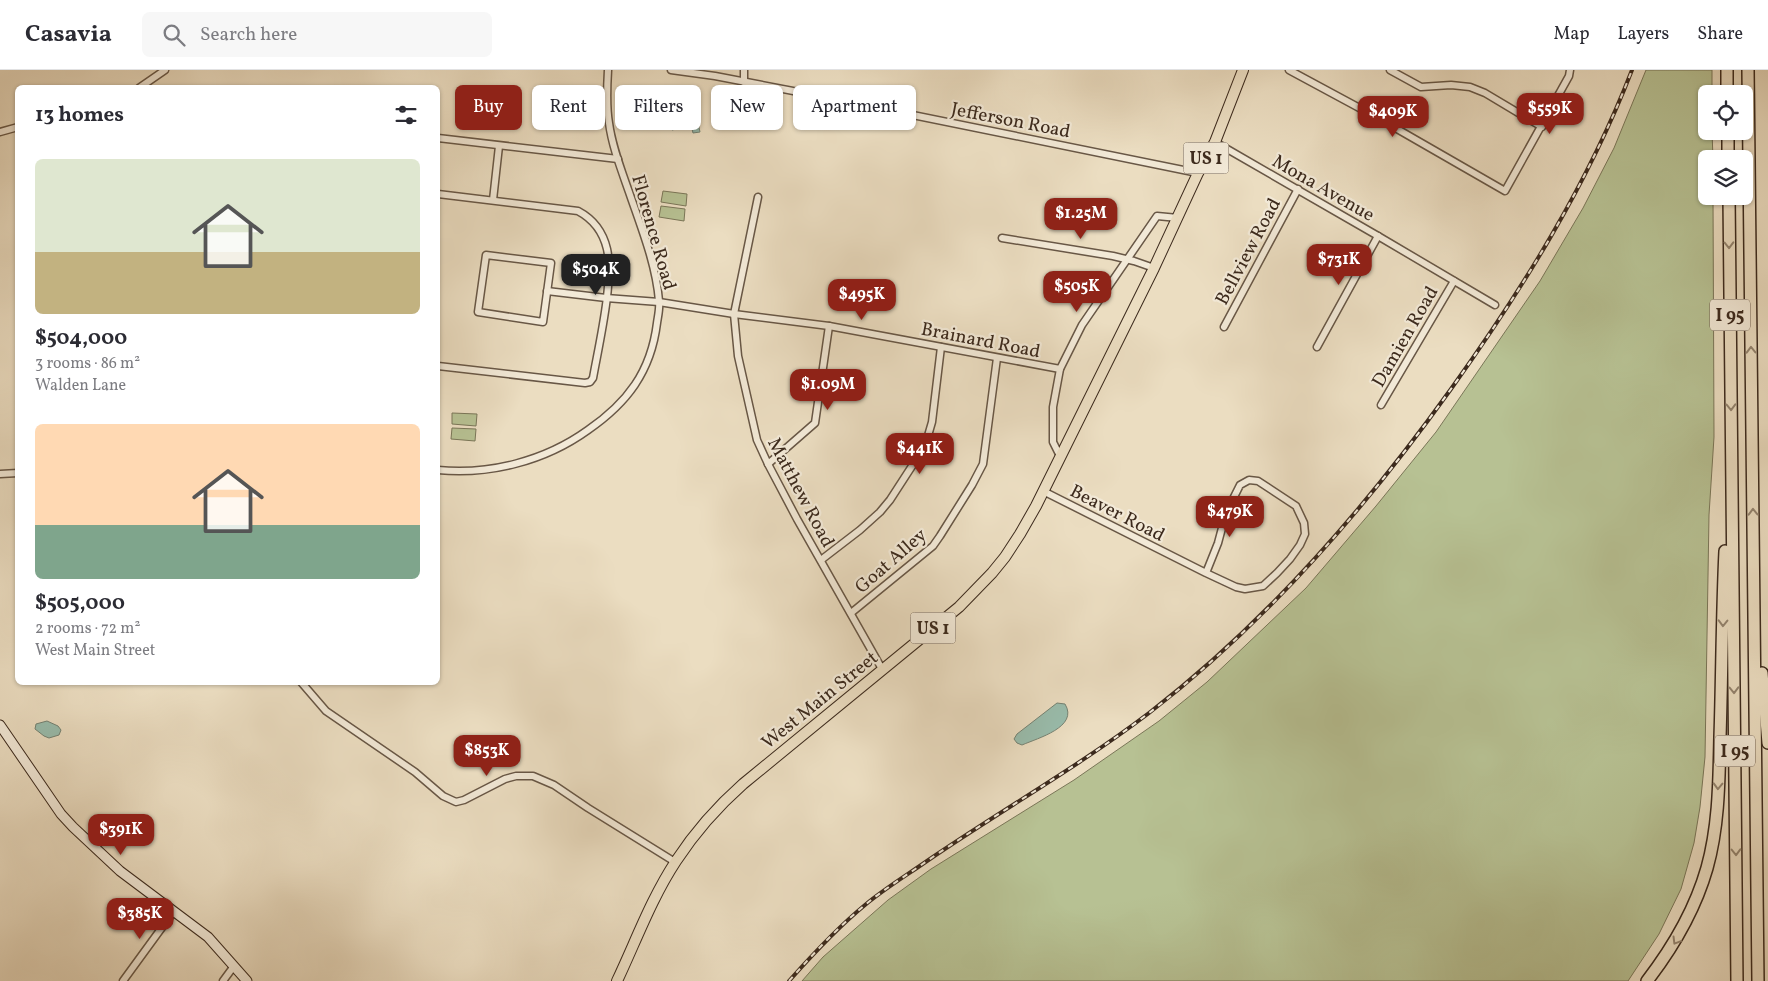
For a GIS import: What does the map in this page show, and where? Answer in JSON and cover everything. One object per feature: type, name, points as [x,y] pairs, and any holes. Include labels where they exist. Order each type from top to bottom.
[{"type":"highway","points":[[1727,70],[1727,85]]},
{"type":"highway","name":"I 95","points":[[1748,70],[1758,981]]},
{"type":"highway","name":"I 95","points":[[1729,205],[1736,981]]},
{"type":"highway","points":[[1647,981],[1673,945],[1692,909],[1707,868],[1713,841],[1718,797],[1724,582],[1731,435]]},
{"type":"highway","points":[[1753,541],[1768,743]]},
{"type":"highway","points":[[1756,862],[1764,981]]},
{"type":"main road","name":"West Main Street","points":[[617,981],[655,898],[675,862],[704,823],[729,797],[959,606],[992,573],[1020,534],[1043,492],[1154,268],[1198,173],[1215,142],[1243,70]]},
{"type":"street","points":[[143,85],[165,70]]},
{"type":"street","name":"Florence Road","points":[[440,470],[454,472],[502,467],[535,458],[558,448],[599,422],[617,407],[632,390],[643,372],[653,345],[659,302],[643,233],[618,159],[609,123],[608,70]]},
{"type":"street","name":"Jefferson Road","points":[[671,70],[728,75],[744,82],[1198,173]]},
{"type":"street","points":[[744,70],[744,82]]},
{"type":"street","points":[[1288,70],[1378,118],[1505,191],[1542,127],[1569,76],[1570,70]]},
{"type":"street","points":[[1390,70],[1421,87],[1451,85],[1470,87],[1542,127]]},
{"type":"street","points":[[0,132],[15,128]]},
{"type":"street","points":[[440,138],[618,159]]},
{"type":"street","name":"Mona Avenue","points":[[1215,142],[1495,305]]},
{"type":"street","points":[[493,200],[499,146]]},
{"type":"street","name":"Bellview Road","points":[[1224,327],[1298,189]]},
{"type":"street","points":[[440,194],[578,211],[590,218],[600,232],[607,249],[609,268],[594,378],[590,382],[585,383],[440,366]]},
{"type":"street","name":"Matthew Road","points":[[758,197],[734,314],[738,356],[757,440],[768,464],[882,669]]},
{"type":"street","points":[[1060,456],[1053,442],[1053,407],[1060,369],[1082,325],[1157,216],[1178,218]]},
{"type":"street","points":[[1317,347],[1378,236]]},
{"type":"street","points":[[1002,238],[1126,259],[1154,268]]},
{"type":"street","points":[[486,255],[550,263],[547,291],[543,322],[478,312],[486,255]]},
{"type":"street","name":"Damien Road","points":[[1381,405],[1454,282]]},
{"type":"street","name":"Brainard Road","points":[[547,291],[659,302],[829,326],[1060,369]]},
{"type":"street","points":[[768,464],[815,422],[829,326]]},
{"type":"street","points":[[821,560],[880,512],[890,500],[925,446],[932,422],[941,347]]},
{"type":"street","name":"Goat Alley","points":[[851,613],[932,546],[975,480],[985,457],[997,358]]},
{"type":"street","points":[[0,474],[15,473]]},
{"type":"street","name":"Beaver Road","points":[[1043,492],[1206,573],[1236,587],[1245,589],[1263,586],[1277,573],[1300,545],[1305,534],[1304,523],[1296,506],[1258,481],[1249,480],[1240,485],[1226,513],[1218,543],[1206,573]]},
{"type":"street","points":[[303,685],[326,711],[415,772],[449,800],[456,802],[464,800],[505,779],[516,776],[533,776],[554,785],[675,862]]},
{"type":"street","points":[[0,724],[61,814],[72,827],[120,871],[208,937],[247,981]]},
{"type":"street","points":[[122,981],[174,911]]},
{"type":"street","points":[[223,981],[234,966]]},
{"type":"shaded area","points":[[1646,70],[1712,70],[1712,85],[1698,85],[1698,140],[1712,140],[1713,150],[1698,150],[1698,205],[1713,205],[1714,437],[1709,515],[1705,757],[1694,843],[1681,889],[1659,934],[1628,981],[802,981],[823,957],[888,900],[931,869],[1074,780],[1159,721],[1207,682],[1306,588],[1436,432],[1540,281],[1583,208],[1614,148]]},
{"type":"shaded area","points":[[692,130],[700,130],[700,132],[693,133]]},
{"type":"shaded area","points":[[663,191],[687,194],[686,206],[661,202]]},
{"type":"shaded area","points":[[661,206],[685,209],[684,221],[659,217]]},
{"type":"shaded area","points":[[452,413],[477,414],[476,426],[452,424]]},
{"type":"shaded area","points":[[452,428],[476,429],[475,441],[451,439]]},
{"type":"shaded area","points":[[1057,703],[1065,704],[1068,712],[1062,725],[1046,735],[1022,745],[1017,743],[1014,739],[1017,734]]},
{"type":"shaded area","points":[[47,721],[58,726],[61,730],[59,735],[49,738],[35,729],[36,724]]},
{"type":"railway","points":[[789,981],[835,932],[880,893],[955,842],[1095,752],[1149,713],[1233,641],[1312,562],[1349,521],[1418,434],[1477,352],[1528,275],[1552,235],[1595,154],[1632,70]]}]
